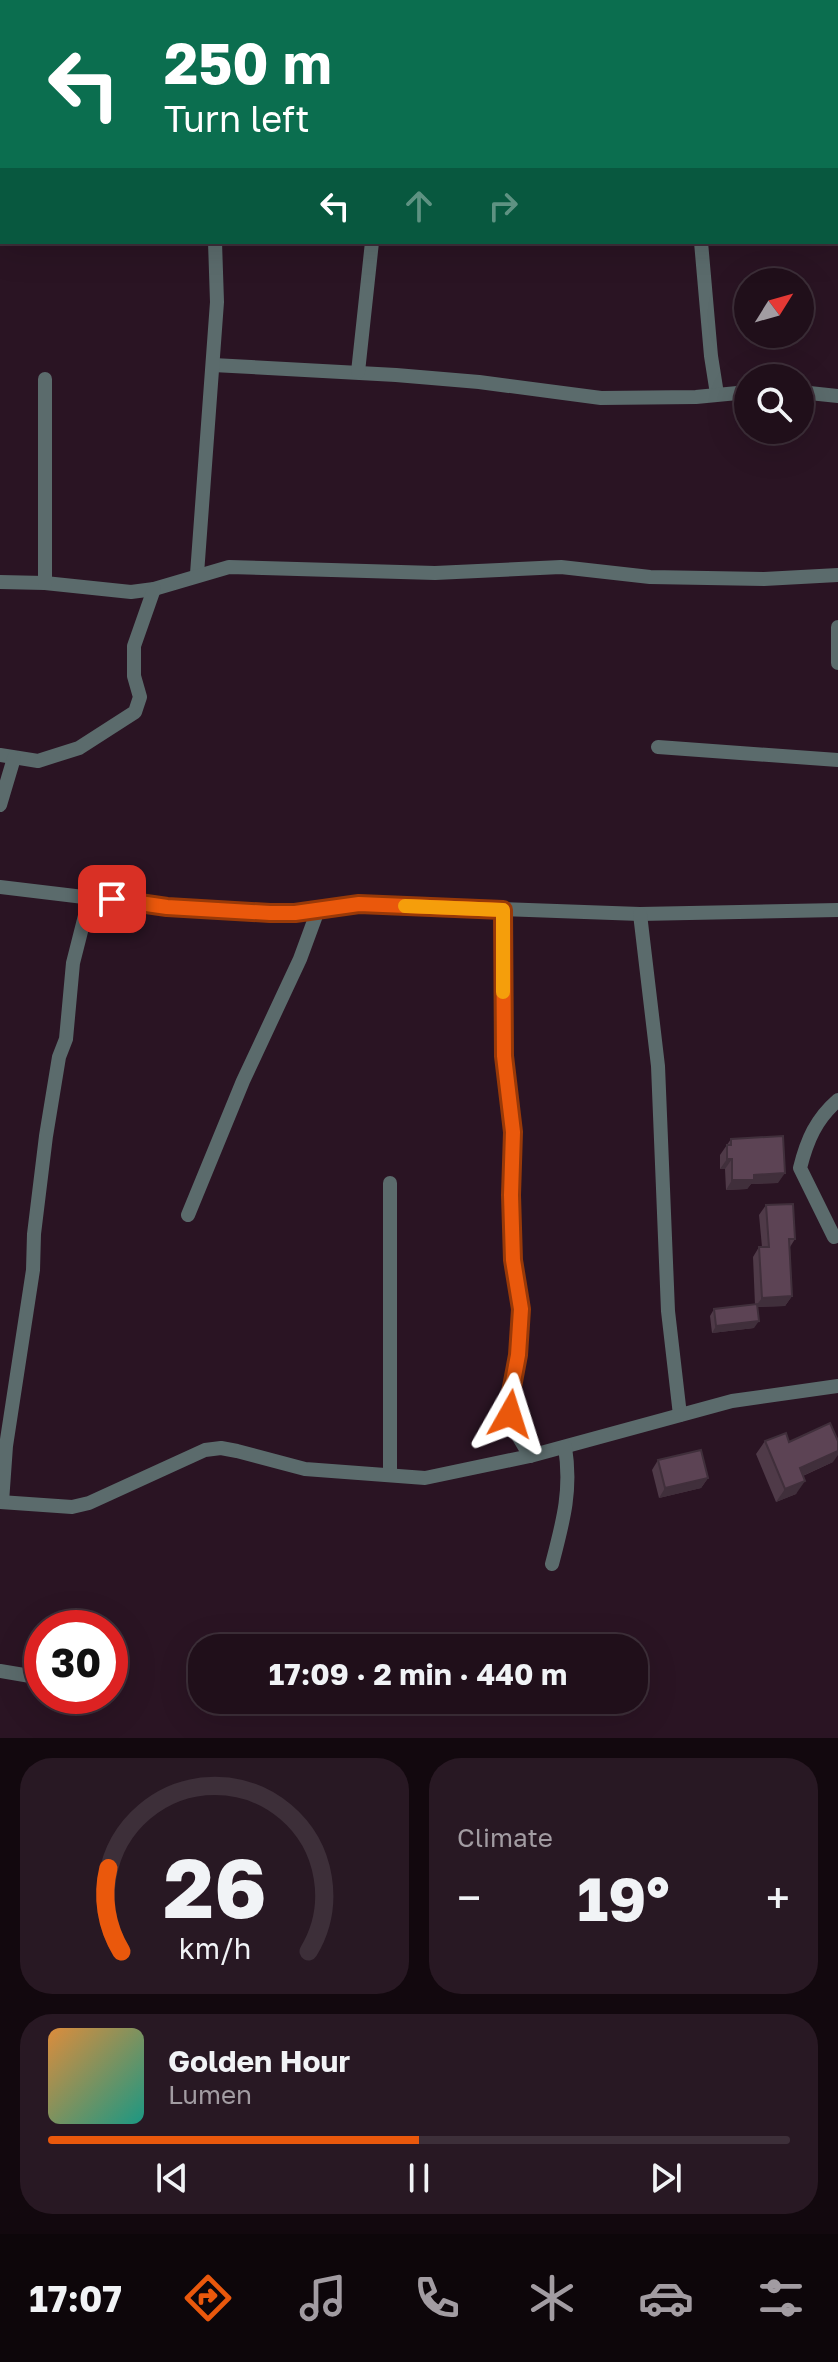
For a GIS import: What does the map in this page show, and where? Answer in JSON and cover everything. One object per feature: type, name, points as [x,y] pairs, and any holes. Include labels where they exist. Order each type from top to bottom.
[{"type":"street","points":[[197,574],[217,302],[215,244]]},
{"type":"street","points":[[358,372],[372,244]]},
{"type":"street","points":[[701,244],[709,342],[717,394]]},
{"type":"street","points":[[213,365],[479,382],[601,398],[696,397],[734,393]]},
{"type":"street","points":[[45,379],[45,583]]},
{"type":"street","points":[[814,393],[838,396]]},
{"type":"street","points":[[0,582],[45,583],[131,592],[154,589],[229,567],[435,573],[561,567],[650,577],[764,579],[838,575]]},
{"type":"street","points":[[0,805],[7,757],[38,761],[79,748],[135,712],[140,697],[134,676],[134,646],[154,589]]},
{"type":"street","points":[[838,627],[838,663]]},
{"type":"street","points":[[658,747],[838,760]]},
{"type":"street","points":[[0,887],[167,907],[295,913],[359,904],[640,914],[838,910]]},
{"type":"street","points":[[90,896],[73,963],[66,1039],[59,1057],[46,1136],[34,1234],[33,1270],[6,1446],[1,1502],[72,1507],[89,1503],[205,1450],[221,1448],[305,1469],[425,1478],[530,1456],[732,1401],[838,1386]]},
{"type":"street","points":[[188,1215],[243,1081],[300,959],[318,910]]},
{"type":"street","points":[[503,910],[504,1056],[513,1132],[513,1247],[522,1318],[509,1403],[514,1429],[530,1456]]},
{"type":"street","points":[[640,914],[658,1066],[668,1311],[680,1415]]},
{"type":"street","points":[[834,1237],[800,1168],[808,1138],[824,1112],[838,1100]]},
{"type":"street","points":[[390,1183],[390,1474]]},
{"type":"street","points":[[552,1564],[567,1507],[569,1471],[565,1447]]},
{"type":"street","points":[[0,1671],[24,1675]]},
{"type":"building","points":[[783,1136],[785,1173],[754,1175],[754,1180],[732,1180],[732,1159],[727,1159],[727,1145],[731,1145],[731,1139]]},
{"type":"building","points":[[793,1204],[795,1239],[789,1239],[792,1296],[762,1298],[759,1247],[769,1247],[766,1205]]},
{"type":"building","points":[[757,1304],[759,1321],[716,1326],[714,1309]]},
{"type":"building","points":[[830,1423],[838,1441],[838,1451],[800,1468],[805,1481],[785,1489],[765,1441],[786,1433],[789,1442]]},
{"type":"building","points":[[701,1450],[708,1478],[665,1488],[658,1460]]},
{"type":"slow traffic","points":[[405,906],[503,910],[503,992]]},
{"type":"route","points":[[112,899],[167,907],[270,913],[295,913],[359,904],[503,910],[503,1034],[513,1132],[513,1260],[522,1327],[510,1392],[510,1414]]}]
